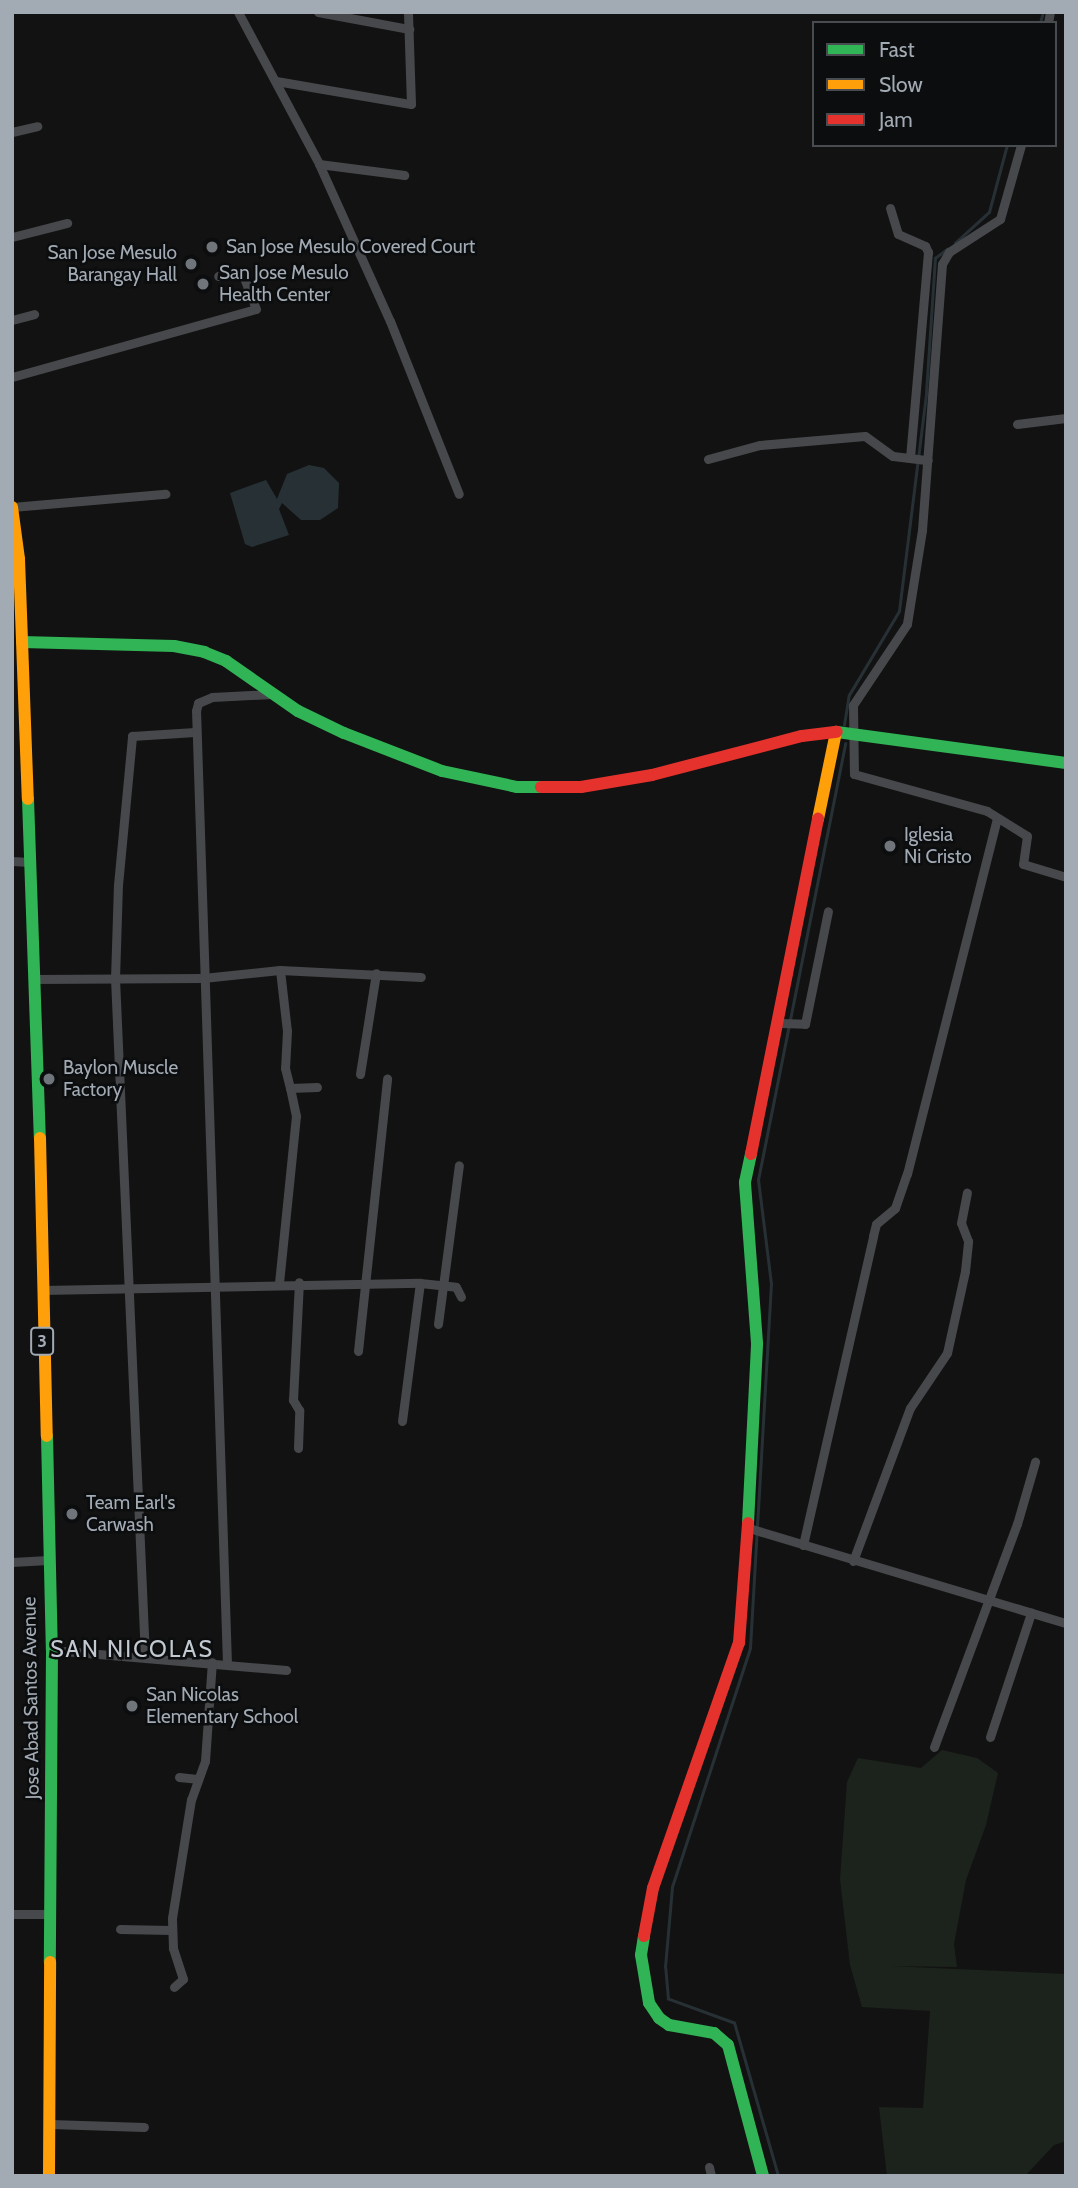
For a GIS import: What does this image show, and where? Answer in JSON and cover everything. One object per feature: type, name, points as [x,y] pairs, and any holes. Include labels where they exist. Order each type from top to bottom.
[{"type":"main road","name":"Jose Abad Santos Avenue","points":[[12,507],[22,642],[18,716],[29,862],[34,979],[52,1650],[49,2176]]},
{"type":"main road","points":[[22,642],[174,646],[204,652],[226,661],[273,694],[344,733],[442,771],[517,788],[581,787],[652,775],[802,736],[836,732],[1066,763]]},
{"type":"main road","points":[[763,2176],[728,2045],[715,2033],[669,2025],[659,2018],[649,2003],[641,1955],[653,1888],[738,1643],[750,1529],[757,1343],[745,1182],[784,1024],[836,732]]},
{"type":"street","points":[[238,12],[319,164],[390,321],[459,494]]},
{"type":"street","points":[[317,12],[409,29]]},
{"type":"street","points":[[276,81],[411,104],[408,12]]},
{"type":"street","points":[[12,132],[37,126]]},
{"type":"street","points":[[1020,147],[1000,219],[949,253],[942,264],[927,459],[907,624],[853,705],[853,733],[856,778],[998,818],[1027,836],[1023,864],[1066,877]]},
{"type":"street","points":[[319,164],[404,175]]},
{"type":"street","points":[[890,208],[898,234],[925,246],[928,252],[912,456]]},
{"type":"street","points":[[12,237],[67,223]]},
{"type":"street","points":[[12,377],[256,309],[242,273],[218,276]]},
{"type":"street","points":[[12,320],[34,314]]},
{"type":"street","points":[[920,369],[935,371]]},
{"type":"street","points":[[1017,424],[1066,418]]},
{"type":"street","points":[[708,459],[760,445],[865,436],[893,456],[927,459]]},
{"type":"street","points":[[12,507],[165,494]]},
{"type":"street","points":[[227,1664],[195,732],[198,702],[212,697],[273,694]]},
{"type":"street","points":[[145,1657],[115,979],[129,745],[138,733],[195,732]]},
{"type":"street","points":[[803,1545],[876,1224],[895,1208],[906,1174],[998,818]]},
{"type":"street","points":[[12,861],[29,862]]},
{"type":"street","points":[[784,1024],[805,1024],[828,911]]},
{"type":"street","points":[[279,1283],[296,1116],[285,1068],[287,1031],[280,970]]},
{"type":"street","points":[[34,979],[203,978],[280,970],[421,977]]},
{"type":"street","points":[[360,1074],[376,973]]},
{"type":"street","points":[[358,1351],[387,1079]]},
{"type":"street","points":[[290,1088],[317,1087]]},
{"type":"street","points":[[438,1325],[459,1165]]},
{"type":"street","points":[[853,1560],[910,1408],[947,1353],[965,1271],[968,1241],[961,1223],[967,1193]]},
{"type":"street","points":[[298,1448],[299,1410],[293,1400],[299,1282]]},
{"type":"street","points":[[41,1290],[364,1282],[444,1285],[456,1287],[461,1297]]},
{"type":"street","points":[[402,1421],[420,1283]]},
{"type":"street","points":[[934,1747],[989,1601],[1035,1462]]},
{"type":"street","points":[[750,1529],[1066,1623]]},
{"type":"street","points":[[12,1562],[48,1560]]},
{"type":"street","points":[[990,1737],[1031,1613]]},
{"type":"street","points":[[52,1650],[286,1670]]},
{"type":"street","points":[[174,1987],[183,1979],[171,1930],[197,1779],[205,1761],[212,1662]]},
{"type":"street","points":[[179,1777],[197,1779]]},
{"type":"street","points":[[12,1914],[51,1914]]},
{"type":"street","points":[[120,1929],[171,1930]]},
{"type":"street","points":[[50,2124],[144,2127]]},
{"type":"shaded area","points":[[309,465],[324,468],[339,483],[338,508],[320,520],[301,520],[282,503],[279,509],[289,535],[252,547],[245,544],[230,493],[266,480],[277,499],[287,474]]},
{"type":"shaded area","points":[[942,1750],[977,1758],[998,1773],[986,1825],[966,1880],[954,1944],[957,1967],[889,1966],[1066,1974],[1066,2141],[1054,2145],[1025,2176],[887,2176],[879,2107],[923,2108],[930,2011],[862,2007],[850,1965],[840,1879],[847,1782],[858,1758],[921,1768]]},
{"type":"waterway","points":[[1041,21],[1043,12]]},
{"type":"waterway","points":[[955,243],[989,212],[1006,147]]},
{"type":"waterway","points":[[844,725],[849,695],[899,611],[926,393],[935,258],[947,249]]},
{"type":"waterway","points":[[778,2176],[734,2023],[668,1999],[665,1967],[672,1887],[750,1648],[771,1284],[758,1180],[845,744]]},
{"type":"traffic: fast","points":[[22,642],[174,646],[204,652],[226,661],[298,711],[344,733],[442,771],[517,787],[541,787]]},
{"type":"traffic: fast","points":[[837,732],[1066,763]]},
{"type":"traffic: fast","points":[[28,799],[40,1138]]},
{"type":"traffic: fast","points":[[748,1523],[757,1343],[745,1182],[751,1154]]},
{"type":"traffic: fast","points":[[47,1436],[52,1650],[50,1962]]},
{"type":"traffic: fast","points":[[644,1936],[641,1955],[649,2003],[659,2018],[669,2025],[714,2033],[728,2045],[763,2176]]},
{"type":"traffic: slow","points":[[12,507],[19,559],[28,799]]},
{"type":"traffic: slow","points":[[818,819],[836,732]]},
{"type":"traffic: slow","points":[[40,1138],[47,1436]]},
{"type":"traffic: slow","points":[[49,2176],[50,1962]]},
{"type":"traffic: jam","points":[[541,787],[581,787],[652,775],[802,736],[837,732]]},
{"type":"traffic: jam","points":[[751,1154],[818,819]]},
{"type":"traffic: jam","points":[[644,1936],[653,1888],[739,1643],[748,1523]]},
{"type":"place","name":"San Jose Mesulo Covered Court","points":[[212,247]]},
{"type":"place","name":"San Jose Mesulo Barangay Hall","points":[[191,264]]},
{"type":"place","name":"San Jose Mesulo Health Center","points":[[203,284]]},
{"type":"place","name":"Iglesia Ni Cristo","points":[[890,846]]},
{"type":"place","name":"Baylon Muscle Factory","points":[[49,1079]]},
{"type":"place","name":"Team Earl's Carwash","points":[[72,1514]]},
{"type":"place","name":"San Nicolas Elementary School","points":[[132,1706]]},
{"type":"district","name":"SAN NICOLAS","points":[[132,1649]]}]
